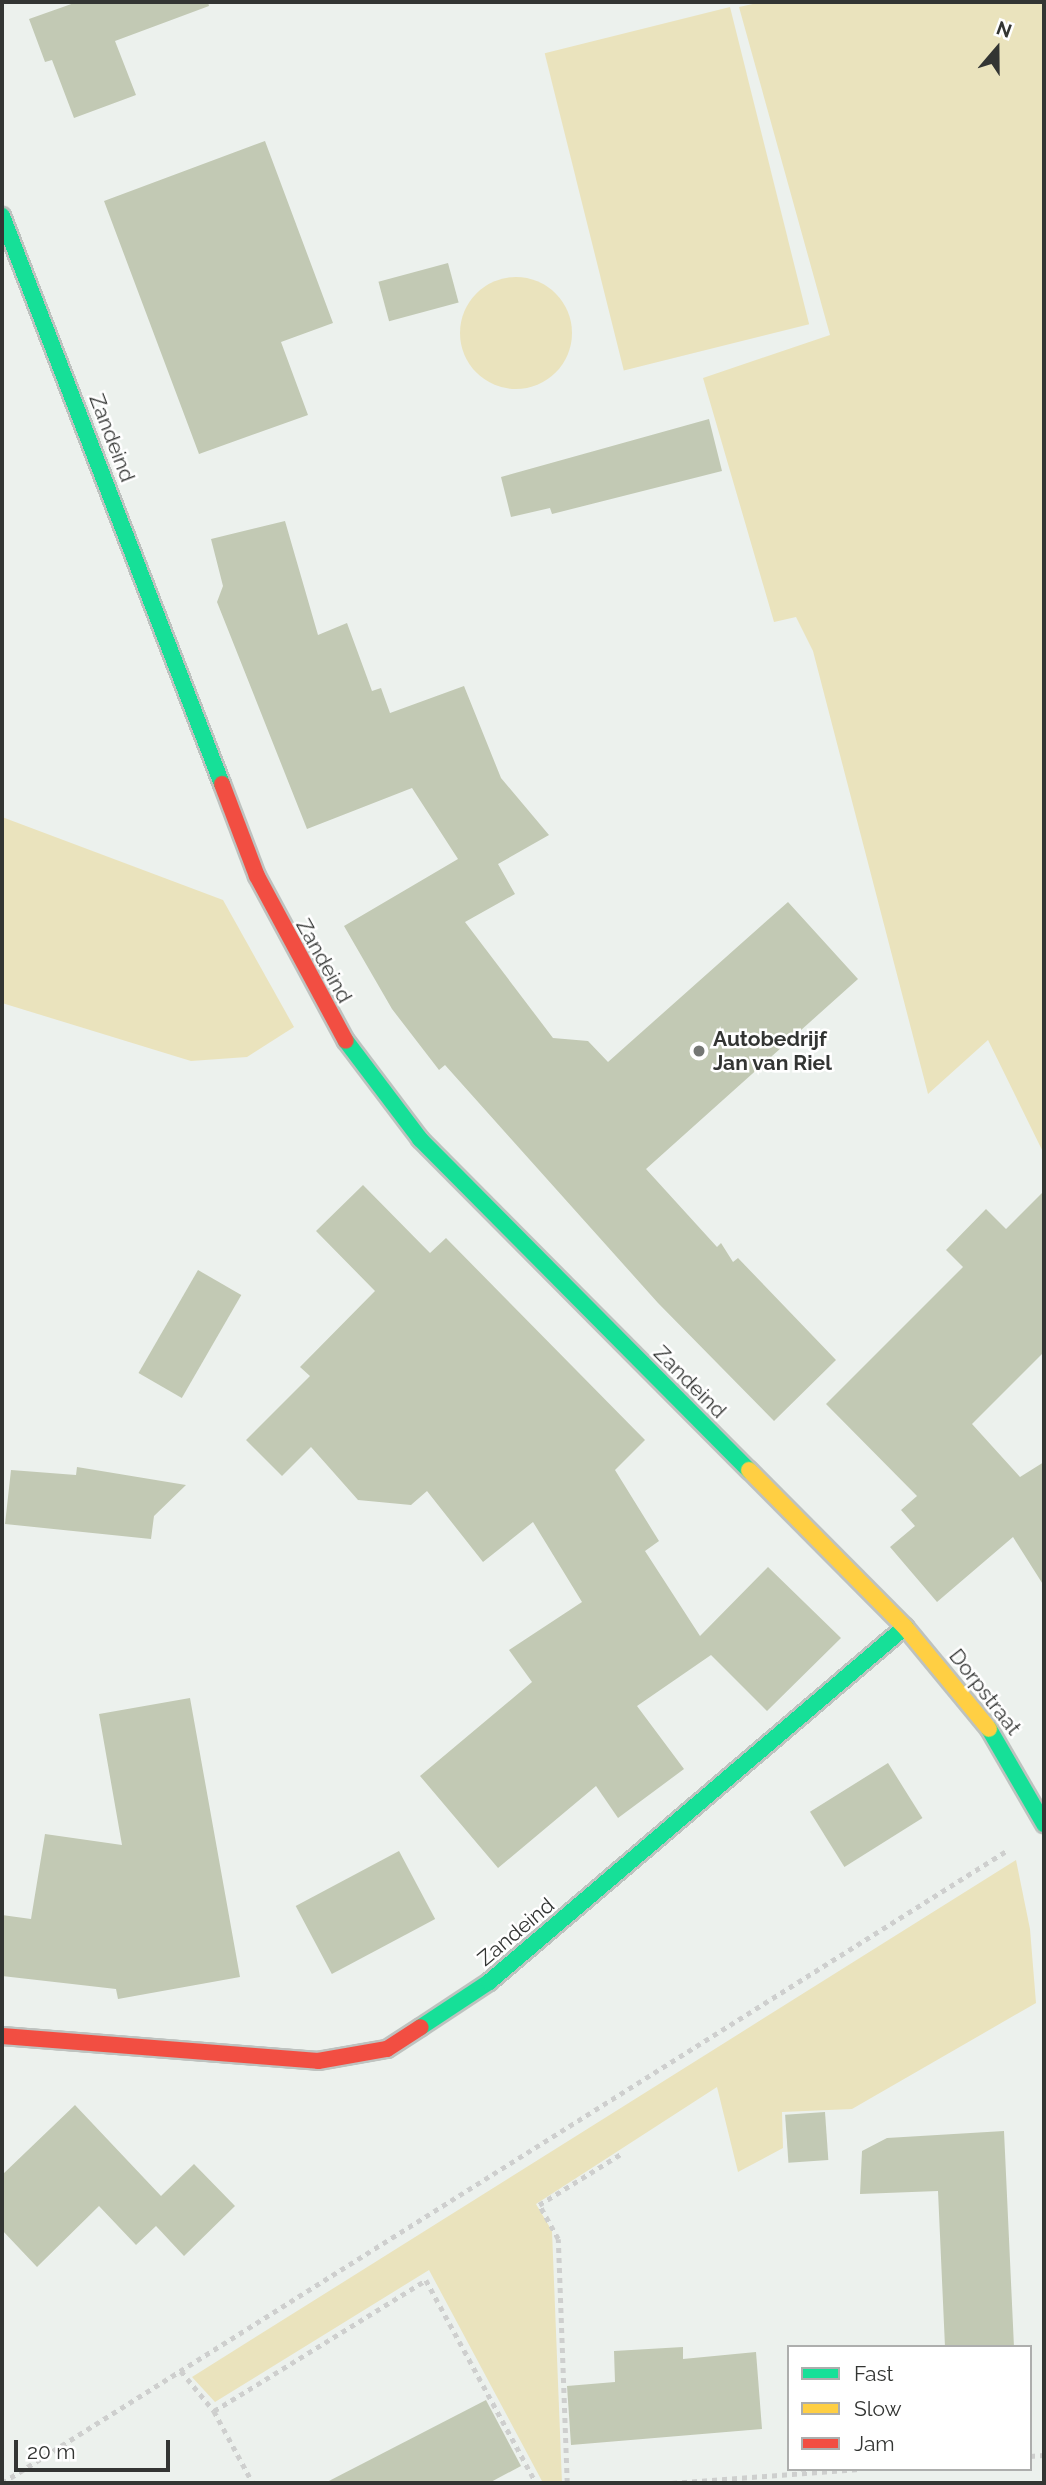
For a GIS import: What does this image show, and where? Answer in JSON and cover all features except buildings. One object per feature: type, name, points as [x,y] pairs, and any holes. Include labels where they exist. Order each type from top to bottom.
[{"type":"street","name":"Zandeind","points":[[2,216],[257,876],[354,1056],[420,1139],[905,1627],[489,1982],[387,2049],[318,2061],[2,2036]]},
{"type":"street","name":"Dorpstraat","points":[[905,1627],[1000,1742],[1044,1824]]},
{"type":"path","points":[[2,2483],[1012,1848]]},
{"type":"path","points":[[567,2483],[558,2239],[539,2205],[621,2154]]},
{"type":"path","points":[[214,2411],[426,2280],[536,2483]]},
{"type":"path","points":[[181,2371],[214,2411],[253,2483]]},
{"type":"path","points":[[672,2483],[832,2471]]},
{"type":"shaded area","points":[[762,2],[1044,2],[1044,1154],[988,1040],[928,1094],[813,651],[796,617],[774,622],[703,378],[830,335],[739,7]]},
{"type":"shaded area","points":[[730,7],[809,324],[624,370],[545,53]]},
{"type":"shaded area","points":[[516,277],[538,281],[556,293],[568,311],[572,333],[568,355],[556,373],[538,385],[516,389],[494,385],[476,373],[464,355],[460,333],[464,311],[476,293],[494,281]]},
{"type":"shaded area","points":[[2,817],[223,900],[294,1027],[247,1057],[191,1061],[2,1003]]},
{"type":"shaded area","points":[[1016,1860],[1030,1929],[1036,2003],[852,2109],[782,2112],[783,2148],[738,2172],[717,2087],[536,2204],[552,2231],[562,2483],[543,2483],[429,2270],[215,2402],[192,2377]]},
{"type":"traffic: fast","points":[[2,216],[222,784]]},
{"type":"traffic: fast","points":[[346,1041],[420,1139],[749,1470]]},
{"type":"traffic: fast","points":[[421,2027],[489,1982],[905,1627]]},
{"type":"traffic: fast","points":[[989,1729],[1044,1824]]},
{"type":"traffic: slow","points":[[749,1470],[905,1627],[989,1729]]},
{"type":"traffic: jam","points":[[222,784],[257,876],[346,1041]]},
{"type":"traffic: jam","points":[[2,2036],[318,2061],[387,2049],[421,2027]]},
{"type":"place","name":"Autobedrijf Jan van Riel","points":[[699,1051]]}]
